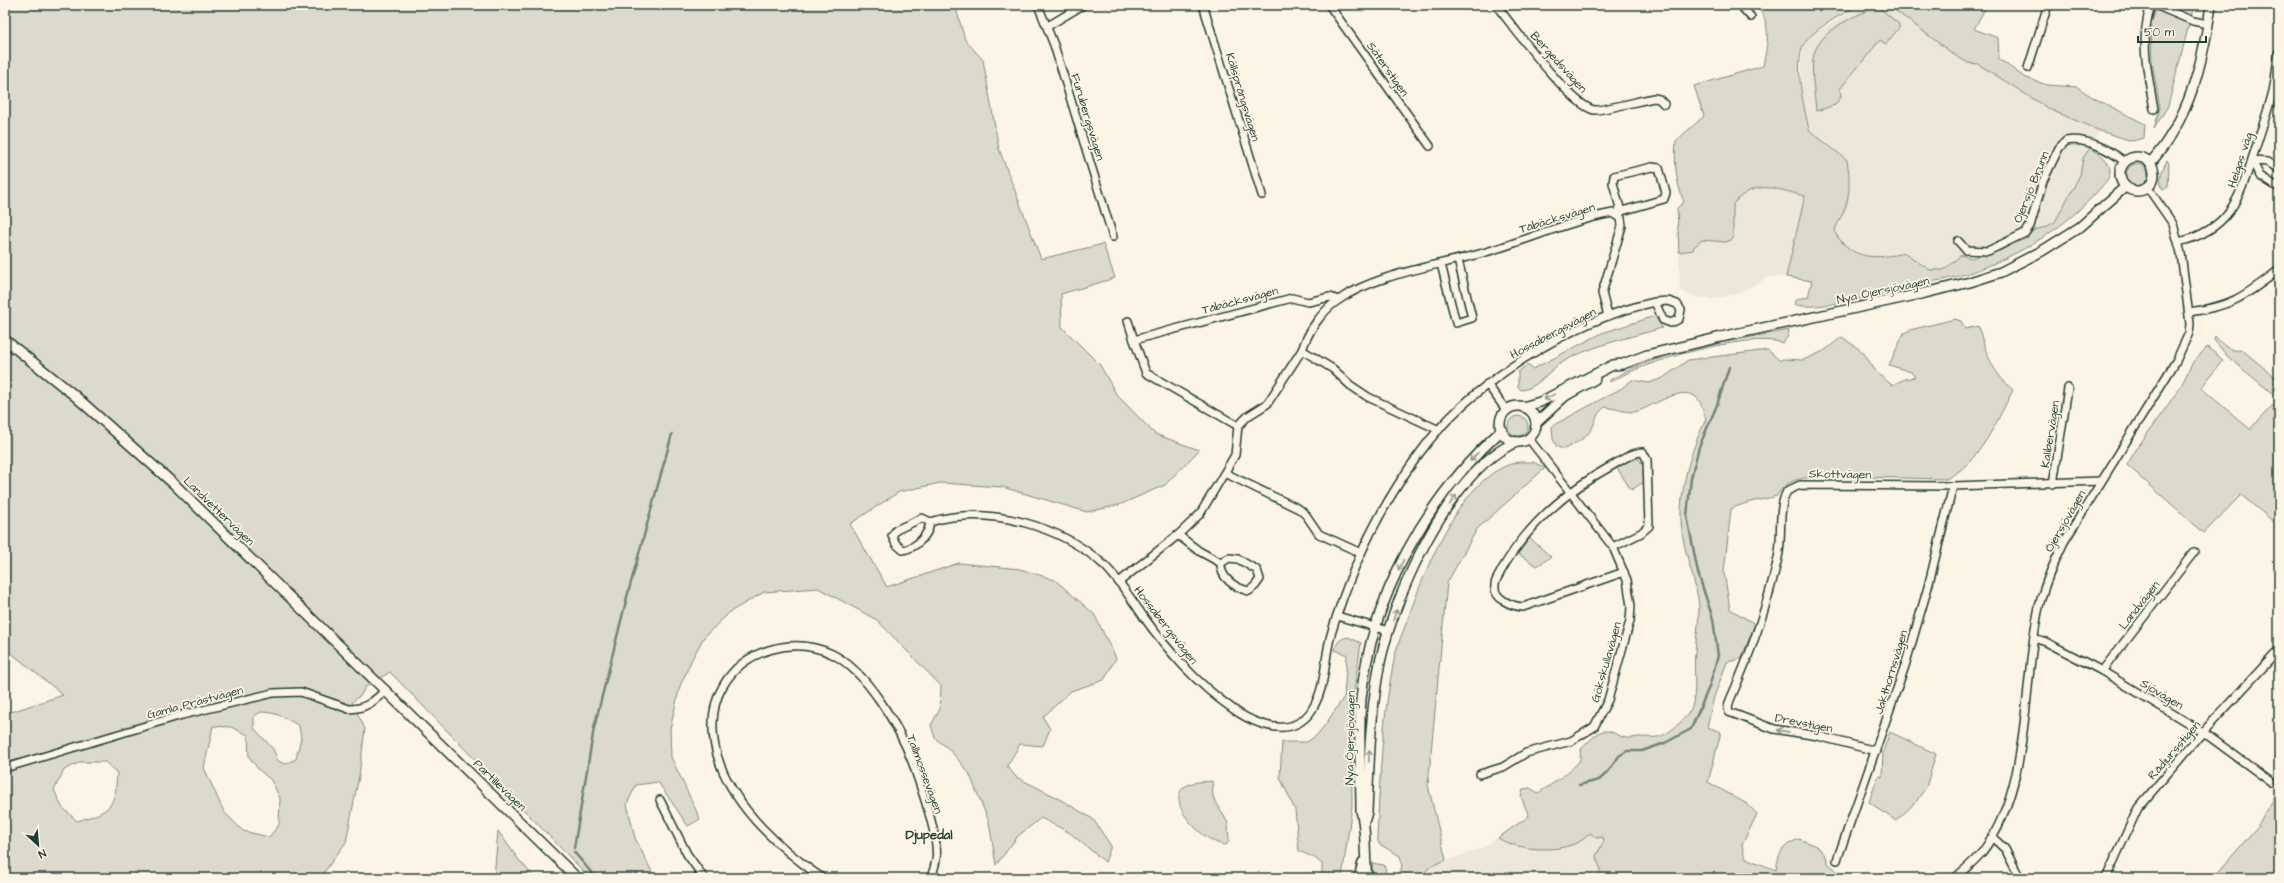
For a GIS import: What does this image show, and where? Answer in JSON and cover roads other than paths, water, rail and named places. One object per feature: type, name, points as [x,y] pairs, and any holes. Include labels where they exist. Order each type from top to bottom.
[{"type":"street","name":"Furubergsvägen","points":[[1038,5],[1048,26],[1113,237]]},
{"type":"street","points":[[1048,26],[1083,5]]},
{"type":"street","name":"Källsprångsvägen","points":[[1203,5],[1262,195]]},
{"type":"street","name":"Säterstigen","points":[[1329,5],[1430,146]]},
{"type":"street","name":"Bergedsvägen","points":[[1496,5],[1559,83],[1582,104],[1594,110],[1654,98],[1660,99],[1664,104]]},
{"type":"street","points":[[1740,5],[1751,16]]},
{"type":"street","points":[[2028,68],[2048,5]]},
{"type":"street","points":[[2151,5],[2144,35],[2146,62],[2154,109]]},
{"type":"street","points":[[2155,5],[2193,21],[2208,24]]},
{"type":"street","points":[[2150,162],[2170,136],[2191,95],[2202,61],[2211,5]]},
{"type":"street","name":"Helgas väg","points":[[2179,242],[2208,231],[2228,215],[2240,197],[2273,93],[2279,52]]},
{"type":"street","name":"Öjersjö Brunn","points":[[1958,241],[1966,250],[1988,251],[2025,233],[2030,226],[2043,181],[2059,148],[2066,141],[2077,140],[2104,149],[2125,162]]},
{"type":"street","points":[[2138,157],[2150,162],[2154,168],[2155,176],[2148,188],[2135,192],[2125,186],[2120,174],[2125,162],[2138,157]]},
{"type":"street","points":[[2252,161],[2268,162],[2279,169]]},
{"type":"street","points":[[2252,161],[2260,176],[2279,188]]},
{"type":"street","name":"Tåbäcksvägen","points":[[1134,340],[1292,298],[1308,302],[1330,297],[1338,300],[1372,284],[1498,249],[1574,222],[1605,214],[1618,214],[1622,211],[1664,199],[1666,193],[1659,168],[1652,167],[1614,176],[1612,183],[1620,208],[1618,214],[1622,226],[1602,292],[1608,316]]},
{"type":"street","name":"Nya Öjersjövägen","points":[[1367,878],[1364,854],[1364,822],[1361,812],[1361,706],[1365,674],[1376,627],[1386,595],[1423,525],[1437,504],[1471,462],[1502,430],[1502,419],[1507,411],[1513,408],[1540,402],[1606,368],[1674,348],[1925,293],[1970,282],[2001,272],[2042,251],[2080,227],[2125,186]]},
{"type":"street","name":"Öjersjövägen","points":[[1955,878],[1973,862],[1992,837],[2008,803],[2015,773],[2039,607],[2052,567],[2064,542],[2176,361],[2189,333],[2189,312],[2179,242],[2173,224],[2148,188]]},
{"type":"street","points":[[1441,264],[1456,323],[1472,318],[1458,260]]},
{"type":"street","points":[[2189,312],[2221,307],[2237,301],[2279,270]]},
{"type":"street","points":[[1119,582],[1178,535],[1200,514],[1235,456],[1238,426],[1248,416],[1268,404],[1302,350],[1321,316],[1338,300]]},
{"type":"street","name":"Hossabergsvägen","points":[[930,522],[926,536],[910,548],[903,550],[896,544],[892,536],[896,530],[922,518],[930,522],[956,517],[978,516],[1018,522],[1045,530],[1071,542],[1093,556],[1119,582],[1175,658],[1209,692],[1252,721],[1268,725],[1292,726],[1302,721],[1315,706],[1324,676],[1330,635],[1361,553],[1399,482],[1420,452],[1456,411],[1488,384],[1547,346],[1608,316],[1656,302]]},
{"type":"street","points":[[1128,321],[1146,373],[1238,426]]},
{"type":"street","name":"Landvettervägen","points":[[5,340],[124,438],[407,710]]},
{"type":"street","points":[[1302,350],[1333,369],[1350,385],[1368,397],[1439,430]]},
{"type":"street","name":"Nya Öjersjövägen","points":[[1364,822],[1367,812],[1369,740],[1376,687],[1389,631],[1414,566],[1448,507],[1477,470],[1492,456],[1517,442],[1529,439],[1535,430],[1536,423],[1565,396],[1623,364]]},
{"type":"street","points":[[1488,384],[1507,411]]},
{"type":"street","name":"Kalibervägen","points":[[2053,484],[2068,388]]},
{"type":"street","points":[[1523,407],[1533,415],[1536,423]]},
{"type":"street","points":[[1502,430],[1507,438],[1517,442]]},
{"type":"street","name":"Gökskullavägen","points":[[1480,774],[1503,767],[1526,753],[1571,741],[1594,727],[1608,700],[1629,627],[1631,601],[1624,572],[1613,548],[1529,439]]},
{"type":"street","points":[[1613,548],[1641,533],[1649,526],[1647,460],[1644,453],[1633,454],[1571,492],[1546,514],[1522,542],[1494,583],[1496,592],[1509,604],[1523,607],[1624,572]]},
{"type":"street","points":[[1225,473],[1299,509],[1319,534],[1361,553]]},
{"type":"street","name":"Skottvägen","points":[[1729,712],[1728,707],[1730,700],[1750,653],[1778,559],[1783,507],[1787,491],[1800,485],[1953,486],[2053,484],[2101,481]]},
{"type":"street","name":"Jakthornsvägen","points":[[1838,860],[1889,714],[1924,601],[1953,486]]},
{"type":"street","points":[[1178,535],[1199,551],[1221,563]]},
{"type":"street","name":"Landvägen","points":[[2102,671],[2194,552]]},
{"type":"street","points":[[1229,558],[1238,559],[1257,570],[1260,579],[1253,589],[1246,590],[1225,578],[1221,571],[1221,563],[1229,558]]},
{"type":"street","points":[[1337,616],[1389,631]]},
{"type":"street","name":"Sjövägen","points":[[2034,638],[2046,642],[2102,671],[2203,732],[2272,782]]},
{"type":"street","name":"Tallmossevägen","points":[[822,878],[768,833],[738,799],[720,764],[713,737],[717,698],[722,686],[730,676],[749,660],[774,648],[796,646],[831,654],[845,662],[862,679],[880,702],[908,751],[929,814],[936,859],[931,878]]},
{"type":"street","name":"Rådjursstigen","points":[[2106,878],[2138,808],[2203,732],[2279,650]]},
{"type":"street","name":"Gamla Prästvägen","points":[[5,768],[182,715],[262,695],[290,691],[301,692],[349,710],[357,710],[369,705],[386,690]]},
{"type":"street","name":"Partillevägen","points":[[407,710],[577,878]]},
{"type":"street","name":"Drevstigen","points":[[1729,712],[1774,729],[1818,736],[1876,751]]},
{"type":"street","points":[[660,800],[687,854],[704,878]]},
{"type":"street","points":[[1992,837],[2004,849],[2020,878]]},
{"type":"street","name":"Nya Öjersjövägen","points":[[1359,878],[1364,854]]},
{"type":"waterway","points":[[1579,785],[1599,780],[1608,772],[1619,756],[1627,751],[1642,751],[1665,743],[1691,729],[1709,687],[1718,656],[1713,619],[1698,573],[1687,516],[1691,478],[1699,447],[1717,405],[1729,367]]},
{"type":"waterway","points":[[574,848],[594,728],[627,597],[672,434]]},
{"type":"waterway","points":[[574,852],[596,878]]},
{"type":"district","name":"Djupedal","points":[[929,834]]}]
